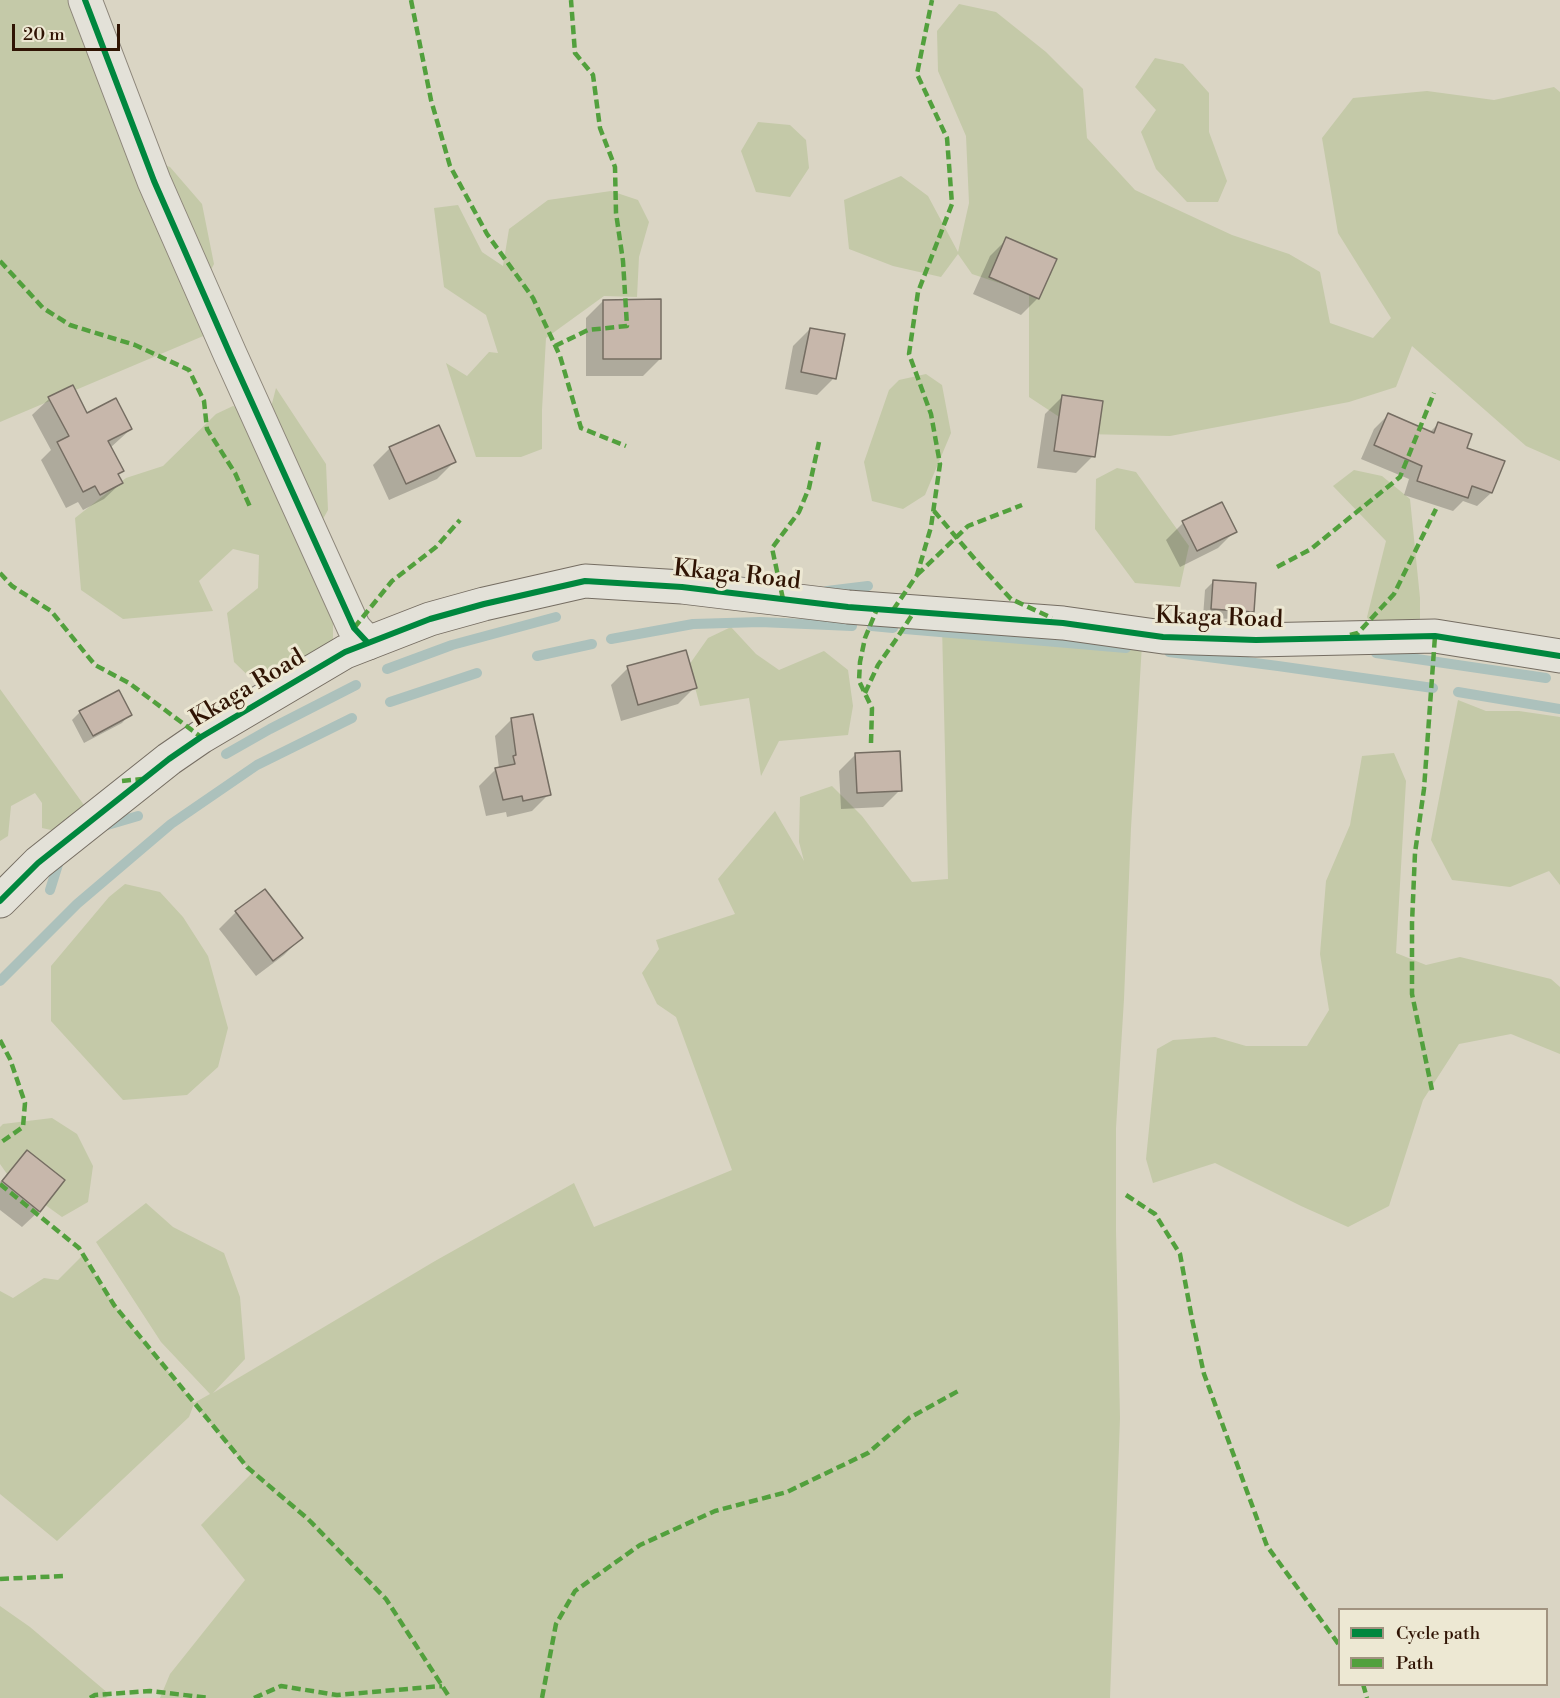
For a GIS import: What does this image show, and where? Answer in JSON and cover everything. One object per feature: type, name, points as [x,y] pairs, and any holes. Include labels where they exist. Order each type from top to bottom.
[{"type":"street","points":[[85,0],[154,181],[225,343],[354,628],[368,643]]},
{"type":"street","name":"Kkaga Road","points":[[0,901],[38,863],[169,759],[201,737],[345,652],[430,620],[473,607],[585,581],[682,587],[848,607],[1063,623],[1163,637],[1256,640],[1436,636],[1560,656]]},
{"type":"green space","points":[[0,0],[68,0],[81,28],[156,162],[170,167],[202,204],[214,264],[194,303],[208,334],[0,422]]},
{"type":"green space","points":[[959,4],[996,12],[1046,52],[1083,89],[1087,138],[1135,190],[1232,235],[1289,254],[1320,272],[1330,323],[1373,338],[1391,318],[1338,233],[1322,138],[1353,98],[1427,91],[1494,100],[1554,87],[1560,92],[1560,461],[1526,446],[1412,346],[1396,387],[1349,402],[1170,436],[1085,434],[1029,397],[1029,293],[972,274],[958,254],[941,277],[893,266],[849,249],[844,200],[901,176],[928,196],[958,252],[969,203],[966,136],[938,71],[937,31]]},
{"type":"green space","points":[[1155,58],[1183,64],[1209,93],[1209,132],[1227,181],[1218,202],[1187,202],[1156,169],[1141,132],[1156,110],[1135,87]]},
{"type":"green space","points":[[758,122],[790,125],[806,140],[809,168],[790,197],[756,192],[741,151]]},
{"type":"green space","points":[[611,191],[638,200],[649,222],[639,257],[637,297],[604,296],[546,338],[542,449],[521,457],[476,457],[446,363],[467,376],[489,352],[498,353],[486,315],[444,287],[434,208],[458,205],[482,252],[503,266],[509,229],[548,200]]},
{"type":"green space","points":[[926,374],[942,385],[951,433],[925,495],[903,509],[872,501],[864,462],[889,390],[899,380]]},
{"type":"green space","points":[[276,388],[326,464],[328,510],[305,551],[333,617],[333,652],[262,689],[234,662],[227,613],[258,588],[259,555],[233,549],[199,581],[213,611],[123,619],[81,590],[75,518],[126,478],[163,466],[216,414],[233,406],[268,419]]},
{"type":"green space","points":[[1117,468],[1136,472],[1189,546],[1180,587],[1135,583],[1095,529],[1096,479]]},
{"type":"green space","points":[[1354,470],[1382,476],[1410,499],[1420,598],[1420,652],[1382,649],[1367,617],[1386,541],[1333,486]]},
{"type":"green space","points":[[942,626],[1142,644],[1116,1128],[1120,1418],[1110,1698],[160,1698],[170,1674],[245,1580],[201,1525],[253,1472],[194,1404],[189,1417],[57,1541],[0,1494],[0,1291],[13,1298],[44,1278],[58,1280],[83,1255],[114,1305],[194,1403],[210,1394],[161,1342],[96,1242],[146,1203],[173,1227],[224,1253],[240,1297],[245,1359],[213,1393],[435,1261],[574,1183],[594,1227],[732,1170],[676,1017],[657,1004],[642,973],[659,949],[656,940],[735,914],[718,879],[775,811],[804,861],[799,842],[800,797],[832,786],[862,816],[912,882],[948,879]]},
{"type":"green space","points":[[731,627],[756,654],[779,670],[824,651],[848,670],[853,706],[848,735],[779,741],[761,776],[749,698],[700,706],[689,665],[708,638]]},
{"type":"green space","points":[[0,689],[89,812],[60,832],[42,828],[42,803],[35,793],[11,806],[8,836],[0,841]]},
{"type":"green space","points":[[1458,700],[1486,711],[1519,711],[1560,717],[1560,885],[1549,871],[1510,887],[1452,880],[1431,840]]},
{"type":"green space","points":[[1394,753],[1406,781],[1396,953],[1426,965],[1460,957],[1551,979],[1560,987],[1560,1054],[1511,1034],[1459,1044],[1423,1100],[1389,1206],[1348,1227],[1215,1163],[1153,1183],[1146,1159],[1157,1049],[1173,1040],[1215,1037],[1246,1046],[1307,1046],[1329,1010],[1320,954],[1326,881],[1350,825],[1362,756]]},
{"type":"green space","points":[[125,884],[160,892],[183,917],[208,956],[228,1028],[218,1067],[187,1095],[123,1100],[51,1021],[51,966],[109,897]]},
{"type":"green space","points":[[52,1118],[77,1134],[93,1166],[88,1202],[62,1217],[12,1181],[0,1164],[0,1127],[3,1124]]},
{"type":"green space","points":[[0,1606],[30,1627],[109,1694],[106,1698],[0,1698]]},
{"type":"building","points":[[1006,237],[1057,259],[1039,299],[989,277]]},
{"type":"building","points":[[661,299],[661,359],[603,359],[603,300]]},
{"type":"building","points":[[810,328],[845,334],[836,379],[801,372]]},
{"type":"building","points":[[73,385],[87,413],[116,398],[132,429],[108,441],[124,471],[118,474],[123,483],[100,495],[95,486],[83,492],[57,442],[69,436],[48,397]]},
{"type":"building","points":[[1062,395],[1103,401],[1095,457],[1054,451]]},
{"type":"building","points":[[1388,413],[1434,433],[1438,422],[1472,434],[1467,448],[1505,461],[1492,493],[1472,486],[1468,498],[1417,481],[1422,466],[1374,445]]},
{"type":"building","points":[[439,425],[456,462],[406,484],[389,447]]},
{"type":"building","points":[[1222,502],[1237,532],[1197,551],[1182,521]]},
{"type":"building","points":[[1213,580],[1256,583],[1254,612],[1211,609]]},
{"type":"building","points":[[686,650],[697,688],[638,705],[627,666]]},
{"type":"building","points":[[119,690],[132,715],[93,736],[79,711]]},
{"type":"building","points":[[533,714],[551,795],[523,801],[522,796],[503,800],[495,768],[515,764],[511,718]]},
{"type":"building","points":[[900,751],[902,791],[857,793],[855,753]]},
{"type":"building","points":[[265,889],[303,938],[273,961],[235,911]]},
{"type":"building","points":[[27,1150],[65,1180],[40,1212],[2,1181]]},
{"type":"waterway","points":[[827,591],[868,586]]},
{"type":"waterway","points":[[387,669],[452,645],[556,617]]},
{"type":"waterway","points":[[611,639],[693,624],[760,622],[852,626]]},
{"type":"waterway","points":[[872,626],[893,628]]},
{"type":"waterway","points":[[905,629],[1126,648]]},
{"type":"waterway","points":[[537,656],[592,644]]},
{"type":"waterway","points":[[1169,652],[1433,688]]},
{"type":"waterway","points":[[1376,653],[1546,678]]},
{"type":"waterway","points":[[390,702],[477,673]]},
{"type":"waterway","points":[[226,754],[356,685]]},
{"type":"waterway","points":[[1458,692],[1560,709]]},
{"type":"waterway","points":[[0,981],[77,904],[171,824],[257,765],[352,718]]},
{"type":"waterway","points":[[104,826],[138,816]]},
{"type":"waterway","points":[[50,890],[60,858]]},
{"type":"marked path","points":[[411,0],[431,100],[450,166],[487,234],[533,298],[560,356],[581,428],[626,446]]},
{"type":"marked path","points":[[555,346],[588,330],[627,326],[623,261],[616,213],[615,167],[600,128],[593,75],[575,53],[571,0]]},
{"type":"marked path","points":[[893,610],[917,575],[931,527],[940,464],[931,414],[909,354],[918,292],[952,204],[947,138],[917,74],[932,0]]},
{"type":"marked path","points":[[0,261],[43,308],[70,325],[135,345],[189,370],[204,401],[207,429],[235,473],[251,509]]},
{"type":"marked path","points":[[1277,567],[1311,549],[1400,477],[1434,393]]},
{"type":"marked path","points":[[783,599],[772,548],[799,512],[809,488],[819,442]]},
{"type":"marked path","points":[[917,575],[968,526],[1022,505]]},
{"type":"marked path","points":[[1350,635],[1358,633],[1394,594],[1436,509]]},
{"type":"marked path","points":[[934,511],[1011,599],[1052,618]]},
{"type":"marked path","points":[[354,628],[392,581],[436,547],[460,520]]},
{"type":"marked path","points":[[0,573],[12,586],[51,611],[95,665],[129,683],[201,737]]},
{"type":"marked path","points":[[871,743],[872,708],[859,681],[865,638],[877,609]]},
{"type":"marked path","points":[[865,693],[878,665],[914,612]]},
{"type":"marked path","points":[[1432,1090],[1412,994],[1412,923],[1415,853],[1424,789],[1435,636]]},
{"type":"marked path","points":[[122,781],[142,779]]},
{"type":"marked path","points":[[0,1040],[10,1059],[25,1103],[23,1127],[0,1143]]},
{"type":"marked path","points":[[0,1184],[79,1248],[114,1305],[247,1467],[308,1519],[386,1599],[450,1698]]},
{"type":"marked path","points":[[1126,1195],[1155,1214],[1180,1254],[1204,1374],[1267,1546],[1338,1643]]},
{"type":"marked path","points":[[542,1698],[556,1624],[575,1591],[640,1545],[715,1511],[787,1492],[868,1453],[909,1418],[960,1390]]},
{"type":"marked path","points":[[0,1579],[63,1576]]},
{"type":"marked path","points":[[254,1698],[281,1686],[337,1695],[442,1686]]},
{"type":"marked path","points":[[1364,1686],[1367,1698]]},
{"type":"marked path","points":[[90,1698],[95,1695],[150,1691],[210,1698]]},
{"type":"cycle path","points":[[85,0],[154,181],[230,354],[354,628],[368,643]]},
{"type":"cycle path","points":[[0,901],[38,863],[169,759],[201,737],[345,652],[430,619],[585,581],[682,587],[848,607],[1063,623],[1163,637],[1256,640],[1435,636],[1560,656]]}]
